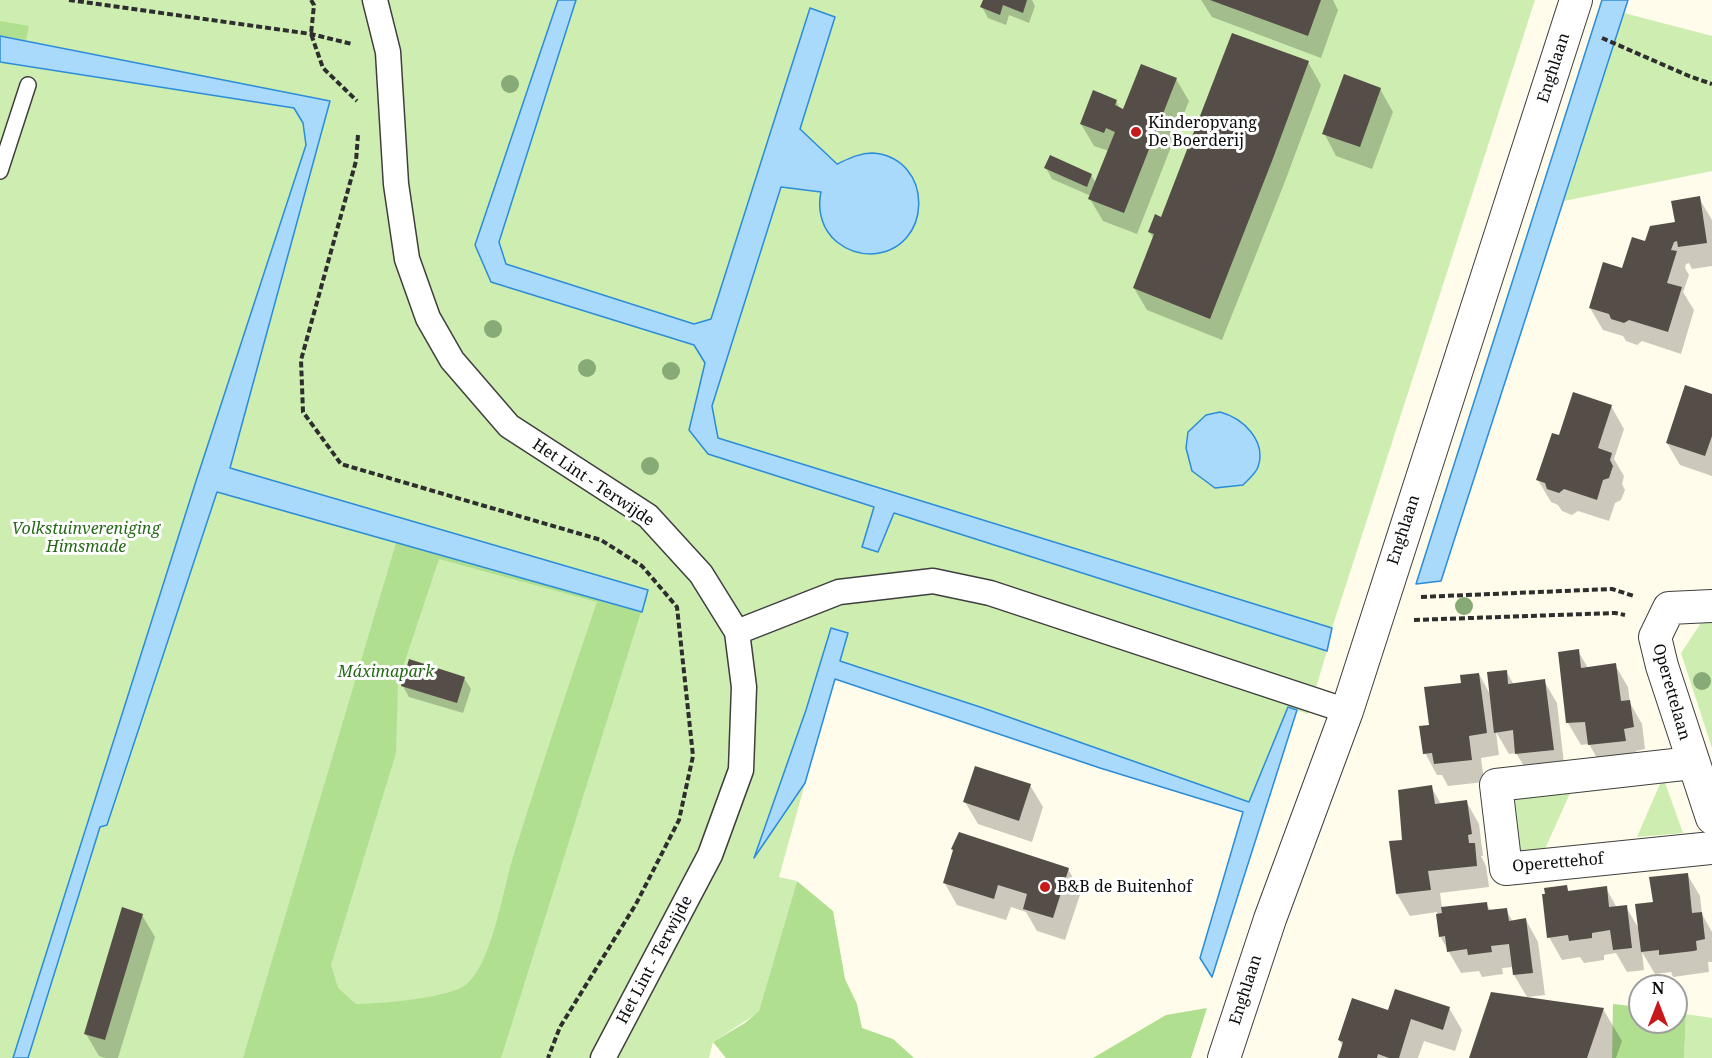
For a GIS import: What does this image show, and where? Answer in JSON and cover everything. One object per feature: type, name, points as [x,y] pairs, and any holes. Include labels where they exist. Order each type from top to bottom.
[{"type":"street","name":"Het Lint - Terwijde","points":[[375,0],[388,52],[396,184],[407,259],[428,318],[452,360],[509,426],[648,516],[701,574],[737,632],[744,687],[741,770],[710,855],[603,1058]]},
{"type":"street","name":"Enghlaan","points":[[1224,1058],[1270,919],[1347,711],[1572,12]]},
{"type":"street","points":[[737,632],[839,592],[933,581],[990,593],[1347,711]]},
{"type":"street","points":[[1665,615],[1712,606]]},
{"type":"street","name":"Operettelaan","points":[[1665,615],[1655,637],[1692,763],[1712,818]]},
{"type":"street","name":"Operettehof","points":[[1692,763],[1496,785],[1506,870],[1712,848]]},
{"type":"lane","points":[[0,171],[28,85]]},
{"type":"path","points":[[69,0],[311,34],[388,52]]},
{"type":"path","points":[[310,0],[314,5],[311,34],[323,68],[360,105]]},
{"type":"path","points":[[1572,12],[1689,76],[1712,84]]},
{"type":"path","points":[[358,127],[356,160],[301,360],[303,412],[341,464],[601,540],[642,566],[677,607],[693,756],[679,819],[636,904],[560,1027],[548,1058]]},
{"type":"path","points":[[1378,610],[1612,589],[1665,615]]},
{"type":"path","points":[[1378,610],[1665,615]]},
{"type":"green space","name":"Máximapark","points":[[0,0],[558,0],[475,245],[491,281],[695,345],[705,363],[689,429],[707,454],[874,507],[862,546],[878,552],[894,513],[1327,651],[1308,714],[1288,707],[1250,802],[983,708],[839,661],[779,877],[797,881],[759,1012],[713,1042],[709,1058],[0,1058]]},
{"type":"green space","points":[[576,0],[1535,0],[1332,628],[718,438],[712,406],[835,18],[810,8],[711,319],[695,324],[506,264],[499,242]]},
{"type":"green space","points":[[1624,13],[1712,36],[1712,171],[1564,201]]},
{"type":"green space","points":[[0,21],[29,26],[26,40],[0,36]]},
{"type":"green space","points":[[396,543],[641,612],[501,1058],[243,1058]],"holes":[[[439,559],[597,602],[513,857],[496,925],[476,974],[467,984],[446,993],[397,1001],[356,1004],[338,988],[331,965],[396,753],[398,682]]]},
{"type":"green space","points":[[1712,619],[1712,748],[1681,653],[1703,620]]},
{"type":"green space","points":[[1663,777],[1683,833],[1637,837]]},
{"type":"green space","points":[[1571,791],[1545,849],[1520,854],[1512,798]]},
{"type":"green space","points":[[797,881],[833,911],[845,979],[857,1004],[862,1028],[893,1039],[914,1058],[726,1058],[713,1042],[745,1023],[759,1011]]},
{"type":"green space","points":[[1613,1004],[1628,1006],[1628,1034],[1685,1034],[1684,1058],[1612,1058]]},
{"type":"green space","points":[[1207,1008],[1191,1058],[1093,1058],[1166,1015]]},
{"type":"green space","points":[[1688,1014],[1712,1018],[1712,1058],[1684,1058]]},
{"type":"water","points":[[558,0],[576,0],[499,242],[506,264],[694,324],[711,319],[810,8],[835,17],[800,129],[837,164],[867,153],[893,158],[907,170],[916,186],[919,204],[916,222],[907,238],[892,249],[871,254],[858,252],[841,245],[824,226],[820,213],[821,192],[781,187],[712,406],[718,438],[1332,628],[1327,651],[894,513],[878,552],[862,547],[874,507],[708,454],[689,430],[705,363],[694,345],[491,282],[475,245]]},
{"type":"water","points":[[1602,0],[1628,0],[1441,581],[1416,584]]},
{"type":"water","points":[[0,36],[330,101],[230,468],[648,590],[642,612],[217,492],[107,825],[100,827],[28,1058],[13,1058],[196,481],[306,145],[303,123],[294,108],[0,62]]},
{"type":"water","points":[[1220,412],[1245,425],[1259,448],[1258,467],[1243,485],[1215,488],[1192,471],[1186,448],[1188,432],[1206,415]]},
{"type":"water","points":[[831,628],[848,633],[840,661],[983,708],[1249,802],[1288,707],[1297,710],[1212,977],[1200,958],[1243,812],[1100,768],[835,679],[805,783],[754,858],[806,710]]},
{"type":"building","points":[[983,0],[1027,0],[1023,13],[1003,5],[1000,15],[980,7]]},
{"type":"building","points":[[1210,0],[1321,0],[1308,36]]},
{"type":"building","points":[[1232,33],[1309,61],[1210,319],[1133,288],[1154,234],[1148,232],[1155,214],[1161,217]]},
{"type":"building","points":[[1141,64],[1177,78],[1124,213],[1088,199],[1115,132],[1106,128],[1104,133],[1080,124],[1093,90],[1117,100],[1115,105],[1123,109]]},
{"type":"building","points":[[1344,74],[1381,88],[1360,147],[1322,134]]},
{"type":"building","points":[[1050,155],[1092,174],[1087,187],[1044,168]]},
{"type":"building","points":[[1700,196],[1707,243],[1678,247],[1677,241],[1674,242],[1671,250],[1677,251],[1667,283],[1682,287],[1668,332],[1629,320],[1624,323],[1611,319],[1609,314],[1589,308],[1603,262],[1622,268],[1632,237],[1645,241],[1650,226],[1675,222],[1671,201]]},
{"type":"building","points":[[1685,385],[1712,394],[1712,436],[1705,456],[1666,443]]},
{"type":"building","points":[[1573,392],[1612,405],[1598,448],[1612,453],[1610,460],[1613,466],[1609,478],[1603,480],[1597,500],[1564,489],[1559,493],[1547,489],[1545,483],[1536,480],[1552,433],[1559,435]]},
{"type":"building","points":[[1579,649],[1581,668],[1616,663],[1621,701],[1630,700],[1634,727],[1624,729],[1626,741],[1588,745],[1585,722],[1566,723],[1558,652]]},
{"type":"building","points":[[409,659],[465,677],[457,703],[401,686]]},
{"type":"building","points":[[1507,670],[1508,684],[1545,679],[1554,750],[1515,754],[1513,730],[1494,733],[1487,672]]},
{"type":"building","points":[[1479,673],[1487,733],[1469,736],[1472,760],[1434,764],[1432,753],[1423,754],[1419,726],[1429,725],[1424,687],[1461,683],[1460,675]]},
{"type":"building","points":[[975,766],[1031,784],[1019,821],[963,802]]},
{"type":"building","points":[[1432,785],[1435,804],[1467,800],[1472,834],[1468,835],[1469,843],[1475,843],[1477,866],[1428,871],[1431,890],[1396,894],[1389,841],[1402,840],[1398,790]]},
{"type":"building","points":[[959,832],[1069,868],[1053,918],[1023,909],[1027,894],[998,885],[994,899],[943,883],[953,850],[951,849]]},
{"type":"building","points":[[1688,873],[1692,913],[1702,912],[1705,939],[1696,941],[1697,950],[1694,951],[1659,955],[1659,950],[1641,952],[1635,904],[1653,902],[1649,877]]},
{"type":"building","points":[[1567,885],[1568,891],[1607,886],[1609,907],[1627,905],[1632,948],[1613,950],[1610,930],[1592,933],[1592,938],[1569,941],[1568,935],[1547,938],[1542,894],[1545,894],[1544,888]]},
{"type":"building","points":[[1487,902],[1488,910],[1507,908],[1509,921],[1526,918],[1533,973],[1513,975],[1509,944],[1491,946],[1492,952],[1468,955],[1467,949],[1447,952],[1445,936],[1439,937],[1436,914],[1442,913],[1441,907]]},
{"type":"building","points":[[122,907],[143,914],[105,1040],[84,1034]]},
{"type":"building","points":[[1395,989],[1450,1007],[1443,1030],[1411,1019],[1399,1058],[1389,1058],[1378,1054],[1377,1058],[1338,1058],[1343,1042],[1338,1040],[1352,998],[1388,1010]]},
{"type":"building","points":[[1491,992],[1604,1008],[1587,1058],[1469,1058]]},
{"type":"place","name":"Kinderopvang De Boerderij","points":[[1136,132]]},
{"type":"place","name":"B&B de Buitenhof","points":[[1045,887]]},
{"type":"park label","name":"Volkstuinvereniging Himsmade","points":[[86,538]]}]
